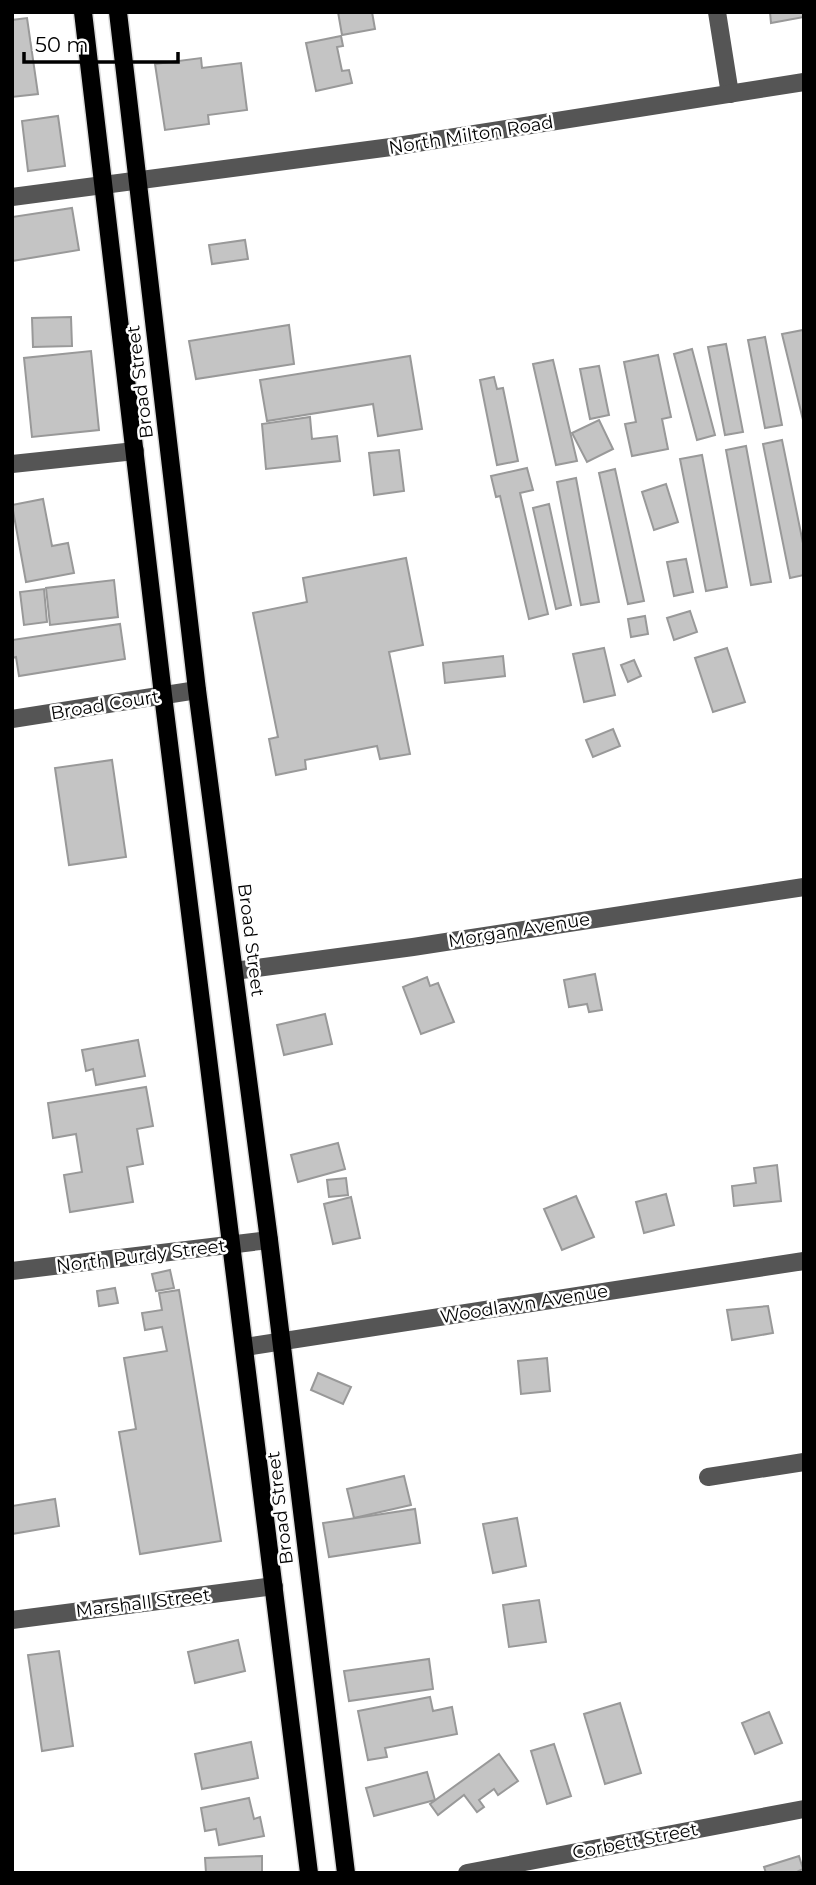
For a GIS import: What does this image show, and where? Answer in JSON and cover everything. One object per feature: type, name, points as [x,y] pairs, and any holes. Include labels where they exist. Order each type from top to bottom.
[{"type":"main road","name":"Broad Street","points":[[83,12],[163,695],[309,1873]]},
{"type":"main road","name":"Broad Street","points":[[117,12],[197,690],[269,1240],[346,1873]]},
{"type":"street","points":[[717,12],[730,94]]},
{"type":"street","name":"North Milton Road","points":[[12,197],[391,147],[804,82]]},
{"type":"street","points":[[12,464],[135,451]]},
{"type":"street","name":"Broad Court","points":[[12,719],[197,690]]},
{"type":"street","name":"Morgan Avenue","points":[[234,971],[412,947],[804,887]]},
{"type":"street","name":"North Purdy Street","points":[[12,1271],[269,1240]]},
{"type":"street","name":"Woodlawn Avenue","points":[[245,1346],[804,1261]]},
{"type":"street","points":[[708,1477],[804,1462]]},
{"type":"street","name":"Marshall Street","points":[[12,1620],[274,1586]]},
{"type":"street","name":"Corbett Street","points":[[467,1873],[804,1809]]},
{"type":"building","points":[[338,12],[372,12],[375,29],[342,35]]},
{"type":"building","points":[[770,12],[804,12],[804,17],[771,23]]},
{"type":"building","points":[[27,18],[38,94],[12,97],[12,20]]},
{"type":"building","points":[[341,36],[343,46],[337,47],[342,71],[349,70],[352,83],[316,91],[306,43]]},
{"type":"building","points":[[201,58],[202,68],[241,63],[247,110],[208,115],[209,124],[165,130],[155,64]]},
{"type":"building","points":[[58,116],[65,166],[28,171],[22,121]]},
{"type":"building","points":[[72,208],[79,250],[12,261],[12,217]]},
{"type":"building","points":[[245,240],[248,259],[212,264],[209,245]]},
{"type":"building","points":[[71,317],[72,346],[33,347],[32,318]]},
{"type":"building","points":[[289,325],[294,364],[196,379],[189,341]]},
{"type":"building","points":[[803,330],[804,333],[803,420],[782,334]]},
{"type":"building","points":[[765,337],[782,425],[765,428],[748,340]]},
{"type":"building","points":[[726,344],[743,432],[725,435],[708,347]]},
{"type":"building","points":[[692,349],[715,435],[697,440],[674,354]]},
{"type":"building","points":[[91,351],[99,430],[32,437],[24,358]]},
{"type":"building","points":[[658,355],[671,417],[662,419],[668,449],[632,456],[625,424],[636,422],[624,362]]},
{"type":"building","points":[[410,356],[422,429],[378,436],[373,404],[267,421],[260,380]]},
{"type":"building","points":[[553,360],[577,461],[556,465],[533,364]]},
{"type":"building","points":[[599,366],[609,415],[590,419],[580,369]]},
{"type":"building","points":[[494,377],[497,389],[503,388],[518,461],[497,465],[480,380]]},
{"type":"building","points":[[310,417],[312,439],[337,436],[340,461],[266,469],[262,424]]},
{"type":"building","points":[[599,420],[613,449],[587,462],[572,433]]},
{"type":"building","points":[[782,440],[804,548],[804,575],[790,578],[763,444]]},
{"type":"building","points":[[746,446],[771,582],[751,585],[726,450]]},
{"type":"building","points":[[399,450],[404,491],[374,495],[369,453]]},
{"type":"building","points":[[702,455],[727,587],[706,591],[680,459]]},
{"type":"building","points":[[527,468],[533,490],[520,493],[548,614],[529,619],[500,496],[496,497],[491,476]]},
{"type":"building","points":[[615,469],[644,601],[628,604],[599,473]]},
{"type":"building","points":[[576,478],[599,602],[581,605],[557,482]]},
{"type":"building","points":[[666,484],[678,522],[654,530],[642,492]]},
{"type":"building","points":[[43,499],[52,546],[68,543],[74,573],[26,582],[12,505]]},
{"type":"building","points":[[549,504],[571,605],[556,609],[533,508]]},
{"type":"building","points":[[406,558],[423,645],[389,652],[410,754],[380,759],[377,746],[305,760],[306,769],[276,775],[269,739],[278,737],[253,613],[307,602],[303,578]]},
{"type":"building","points":[[686,559],[693,592],[674,596],[667,562]]},
{"type":"building","points":[[114,580],[118,617],[50,625],[46,588]]},
{"type":"building","points":[[44,589],[47,622],[24,625],[20,592]]},
{"type":"building","points":[[690,611],[697,632],[674,640],[667,618]]},
{"type":"building","points":[[645,616],[648,634],[631,637],[628,619]]},
{"type":"building","points":[[120,624],[125,659],[19,676],[16,657],[12,658],[12,640]]},
{"type":"building","points":[[604,648],[615,695],[584,702],[573,654]]},
{"type":"building","points":[[727,648],[745,702],[713,712],[695,658]]},
{"type":"building","points":[[503,656],[505,676],[445,683],[443,663]]},
{"type":"building","points":[[634,660],[641,676],[628,682],[621,665]]},
{"type":"building","points":[[613,729],[620,746],[593,757],[586,740]]},
{"type":"building","points":[[112,760],[126,857],[69,865],[55,768]]},
{"type":"building","points":[[595,974],[602,1010],[589,1012],[587,1004],[569,1007],[564,980]]},
{"type":"building","points":[[427,977],[430,986],[438,983],[454,1022],[421,1034],[403,987]]},
{"type":"building","points":[[325,1014],[332,1044],[284,1055],[277,1025]]},
{"type":"building","points":[[138,1040],[145,1076],[96,1085],[93,1069],[86,1071],[82,1050]]},
{"type":"building","points":[[146,1087],[153,1126],[137,1129],[143,1164],[127,1167],[133,1202],[70,1212],[64,1175],[82,1172],[76,1134],[53,1138],[48,1103]]},
{"type":"building","points":[[338,1143],[345,1169],[298,1182],[291,1155]]},
{"type":"building","points":[[777,1165],[781,1201],[734,1206],[732,1186],[756,1183],[754,1168]]},
{"type":"building","points":[[346,1178],[348,1195],[329,1197],[327,1180]]},
{"type":"building","points":[[666,1194],[674,1225],[644,1233],[636,1202]]},
{"type":"building","points":[[576,1196],[594,1237],[562,1250],[544,1209]]},
{"type":"building","points":[[351,1197],[360,1238],[333,1244],[324,1204]]},
{"type":"building","points":[[170,1270],[174,1288],[156,1291],[152,1274]]},
{"type":"building","points":[[115,1288],[118,1303],[99,1306],[97,1291]]},
{"type":"building","points":[[179,1290],[221,1541],[140,1554],[119,1432],[136,1429],[124,1358],[167,1351],[162,1327],[145,1330],[142,1313],[162,1310],[159,1293]]},
{"type":"building","points":[[768,1306],[773,1333],[732,1340],[727,1310]]},
{"type":"building","points":[[547,1358],[550,1391],[521,1394],[518,1361]]},
{"type":"building","points":[[318,1373],[351,1387],[343,1404],[311,1390]]},
{"type":"building","points":[[404,1476],[411,1505],[354,1518],[347,1489]]},
{"type":"building","points":[[55,1499],[59,1526],[12,1534],[12,1506]]},
{"type":"building","points":[[415,1509],[420,1543],[329,1557],[323,1523]]},
{"type":"building","points":[[517,1518],[526,1566],[493,1573],[483,1524]]},
{"type":"building","points":[[539,1600],[546,1642],[509,1647],[503,1605]]},
{"type":"building","points":[[238,1640],[245,1671],[195,1683],[188,1652]]},
{"type":"building","points":[[59,1651],[73,1746],[42,1751],[28,1655]]},
{"type":"building","points":[[429,1659],[433,1689],[349,1701],[344,1671]]},
{"type":"building","points":[[430,1697],[433,1711],[452,1707],[457,1734],[385,1748],[387,1757],[368,1760],[358,1711]]},
{"type":"building","points":[[620,1703],[641,1773],[605,1784],[584,1714]]},
{"type":"building","points":[[769,1712],[782,1743],[755,1754],[742,1723]]},
{"type":"building","points":[[251,1742],[258,1778],[202,1789],[195,1754]]},
{"type":"building","points":[[554,1744],[571,1796],[547,1804],[531,1751]]},
{"type":"building","points":[[499,1754],[518,1781],[498,1795],[494,1789],[479,1800],[484,1807],[477,1812],[464,1795],[438,1815],[430,1804]]},
{"type":"building","points":[[427,1772],[435,1800],[374,1816],[366,1788]]},
{"type":"building","points":[[249,1798],[254,1819],[260,1817],[264,1836],[219,1845],[216,1829],[205,1831],[201,1808]]},
{"type":"building","points":[[262,1856],[262,1873],[206,1873],[205,1858]]},
{"type":"building","points":[[799,1856],[803,1869],[795,1873],[766,1873],[764,1867]]}]
